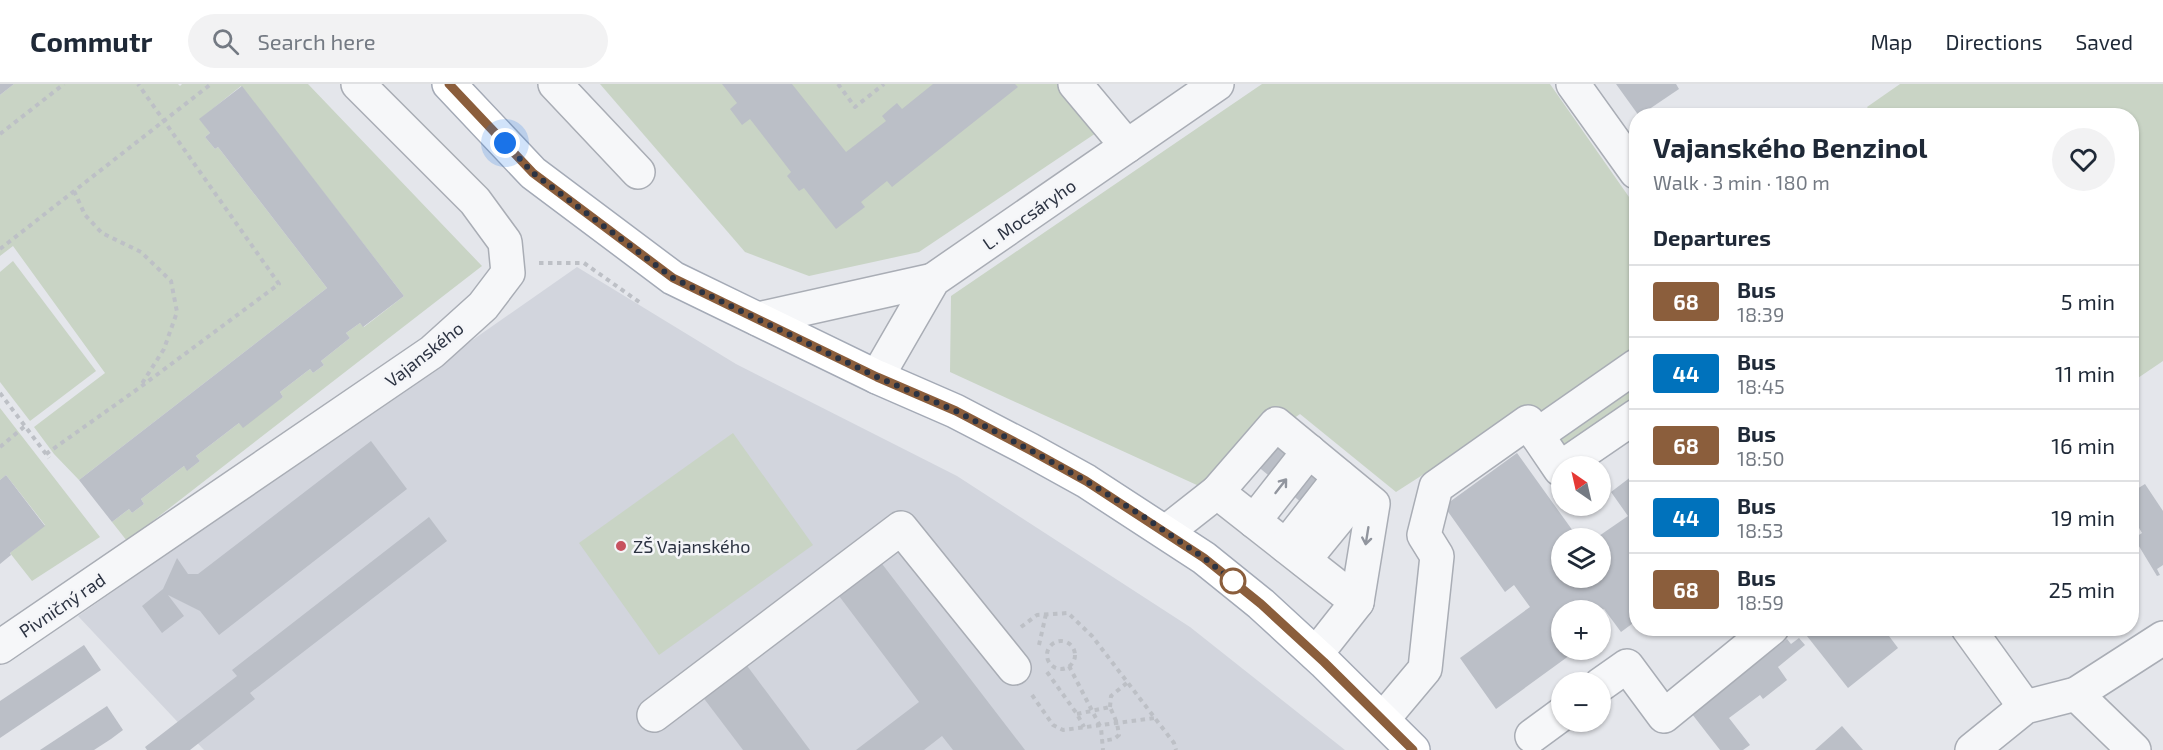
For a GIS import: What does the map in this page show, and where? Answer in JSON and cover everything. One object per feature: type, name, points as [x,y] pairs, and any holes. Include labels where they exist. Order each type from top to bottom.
[{"type":"main road","points":[[449,84],[533,173],[673,278],[877,377],[956,411],[1030,450],[1086,481],[1204,558],[1261,604],[1316,654],[1413,750]]},
{"type":"street","points":[[358,84],[475,201],[505,242],[507,263]]},
{"type":"street","points":[[555,84],[638,172]]},
{"type":"street","points":[[1074,84],[1127,146]]},
{"type":"street","name":"L. Mocsáryho","points":[[877,377],[933,280],[1217,84]]},
{"type":"street","points":[[1573,84],[1629,162]]},
{"type":"street","name":"Vajanského","points":[[124,563],[432,352],[483,306],[508,273],[507,263]]},
{"type":"street","points":[[758,319],[933,280]]},
{"type":"street","points":[[1537,435],[1629,371]]},
{"type":"street","points":[[1579,456],[1629,421]]},
{"type":"street","points":[[1383,719],[1425,669],[1437,556],[1424,535],[1436,487],[1528,422],[1553,456]]},
{"type":"street","points":[[1235,506],[1276,424],[1372,504],[1357,602],[1316,654]]},
{"type":"street","points":[[1166,532],[1235,506],[1299,443]]},
{"type":"street","points":[[1295,553],[1350,485]]},
{"type":"street","points":[[1235,506],[1357,602]]},
{"type":"street","points":[[654,715],[901,528],[1029,669]]},
{"type":"street","name":"Pivničný rad","points":[[0,647],[124,563]]},
{"type":"street","points":[[1611,678],[1627,666],[1664,716],[1762,636]]},
{"type":"street","points":[[1974,636],[2025,707]]},
{"type":"street","points":[[1972,750],[2025,707],[2076,694],[2163,638]]},
{"type":"street","points":[[2076,694],[2134,750]]},
{"type":"street","points":[[1532,736],[1551,722]]},
{"type":"path","points":[[0,134],[64,84]]},
{"type":"path","points":[[0,393],[48,456],[279,284],[138,84]]},
{"type":"path","points":[[0,249],[211,84]]},
{"type":"path","points":[[838,84],[855,107],[884,84]]},
{"type":"path","points":[[74,191],[85,215],[102,233],[141,252],[171,281],[177,312],[164,349],[139,388]]},
{"type":"path","points":[[507,263],[584,263],[642,304]]},
{"type":"path","points":[[0,447],[25,426]]},
{"type":"path","points":[[1084,727],[1077,714],[1029,669],[1010,657],[1013,640],[1022,626],[1037,615],[1068,613],[1092,636],[1174,743],[1176,750]]},
{"type":"path","points":[[1038,646],[1046,614]]},
{"type":"path","points":[[1062,641],[1071,646],[1075,656],[1069,666],[1060,669],[1051,664],[1047,654],[1052,645],[1062,641]]},
{"type":"path","points":[[1069,666],[1099,725],[1103,750]]},
{"type":"path","points":[[1029,669],[1053,725],[1063,730],[1155,718]]},
{"type":"path","points":[[1102,741],[1114,739],[1119,735],[1110,707],[1112,696],[1128,682]]},
{"type":"path","points":[[1077,714],[1110,707]]},
{"type":"shaded area","name":"ZŠ Vajanského","points":[[577,267],[736,364],[957,476],[1190,627],[1345,750],[204,750],[78,616]]},
{"type":"green space","points":[[14,84],[178,84],[180,86],[182,84],[308,84],[482,266],[127,541],[112,522],[129,509],[132,513],[144,504],[141,499],[184,466],[188,470],[200,461],[196,456],[239,423],[283,397],[280,392],[310,369],[313,373],[324,365],[321,361],[350,338],[346,333],[360,323],[364,327],[404,296],[241,86],[200,119],[210,133],[205,137],[215,149],[218,147],[327,288],[79,480],[54,454],[34,427],[105,373],[13,246],[0,256],[0,95]]},
{"type":"green space","points":[[600,84],[1064,84],[1102,129],[919,252],[809,276],[745,252]]},
{"type":"green space","points":[[1262,84],[1550,84],[1629,197],[1629,434],[1596,456],[1575,456],[1530,406],[1396,492],[1300,414],[1199,486],[950,372],[951,296]]},
{"type":"green space","points":[[1900,84],[2163,84],[2163,361],[2139,377],[2139,108],[1867,107]]},
{"type":"green space","points":[[13,261],[96,371],[30,421],[0,382],[0,272]]},
{"type":"green space","points":[[0,408],[100,537],[32,581],[10,553],[45,525],[6,475],[0,480]]},
{"type":"green space","points":[[733,433],[813,545],[659,655],[579,543]]},
{"type":"building","points":[[0,84],[14,84],[0,95]]},
{"type":"building","points":[[722,84],[792,84],[846,152],[886,121],[882,116],[897,103],[902,109],[933,84],[1015,84],[1018,87],[892,187],[887,181],[861,202],[865,207],[836,229],[804,188],[799,191],[787,176],[791,172],[750,119],[742,125],[730,109],[737,103]]},
{"type":"building","points":[[1616,84],[1676,84],[1679,89],[1651,108],[1633,108]]},
{"type":"building","points":[[242,86],[404,296],[363,327],[360,323],[346,333],[350,338],[321,361],[324,365],[313,373],[310,369],[280,392],[283,397],[243,428],[239,423],[196,456],[200,461],[187,471],[184,466],[141,499],[144,504],[132,513],[129,509],[112,522],[79,480],[327,288],[218,147],[215,149],[205,137],[210,133],[199,119]]},
{"type":"building","points":[[1269,439],[1355,510],[1337,532],[1250,460]]},
{"type":"building","points":[[371,441],[407,489],[219,635],[200,611],[168,595],[184,616],[162,633],[142,606],[163,589],[177,558],[188,574],[198,574]]},
{"type":"building","points":[[1517,453],[1551,500],[1551,516],[1562,516],[1571,528],[1551,528],[1551,588],[1611,588],[1611,528],[1628,516],[1611,492],[1629,478],[1629,626],[1621,632],[1611,618],[1611,600],[1551,600],[1551,660],[1563,660],[1496,709],[1460,658],[1530,607],[1514,585],[1505,592],[1444,506]]},
{"type":"building","points":[[6,475],[45,526],[10,553],[11,555],[0,564],[0,480]]},
{"type":"building","points":[[2145,484],[2163,511],[2163,565],[2157,569],[2160,575],[2157,576],[2139,546],[2139,535],[2142,533],[2139,528],[2139,488]]},
{"type":"building","points":[[429,517],[447,541],[250,693],[255,699],[190,750],[147,750],[145,747],[237,676],[232,670]]},
{"type":"building","points":[[876,556],[1025,750],[953,750],[942,736],[924,750],[856,750],[919,702],[833,588]]},
{"type":"building","points":[[1807,636],[1889,636],[1898,648],[1848,688]]},
{"type":"building","points":[[1799,638],[1805,645],[1778,667],[1787,680],[1763,699],[1760,695],[1729,718],[1750,745],[1743,750],[1720,750],[1692,714],[1787,639],[1791,644]]},
{"type":"building","points":[[84,645],[101,670],[0,738],[0,701]]},
{"type":"building","points":[[742,659],[810,750],[743,750],[699,692]]},
{"type":"building","points":[[107,706],[123,730],[111,739],[94,750],[40,750]]},
{"type":"building","points":[[1842,726],[1863,750],[1815,750]]},
{"type":"bus line","name":"68","points":[[449,84],[533,173],[673,278],[877,377],[956,411],[1030,450],[1086,481],[1204,558],[1261,604],[1324,662],[1413,750]]},
{"type":"place","name":"ZŠ Vajanského","points":[[621,546]]},
{"type":"route","points":[[505,143],[533,173],[673,278],[877,377],[956,411],[1030,450],[1144,517],[1233,581]]}]
